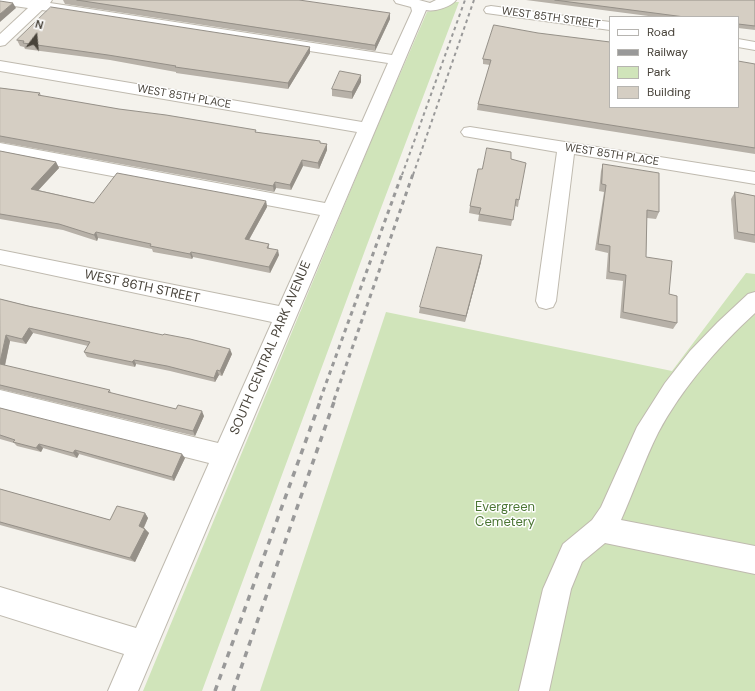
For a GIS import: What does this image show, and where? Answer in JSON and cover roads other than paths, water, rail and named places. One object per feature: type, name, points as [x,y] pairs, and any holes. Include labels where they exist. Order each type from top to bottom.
[{"type":"street","points":[[1,0],[42,3],[398,60]]},
{"type":"street","points":[[410,3],[431,7],[448,0]]},
{"type":"street","points":[[0,42],[42,3]]},
{"type":"street","name":"SOUTH CENTRAL PARK AVENUE","points":[[123,691],[284,316],[419,11],[410,3]]},
{"type":"street","name":"WEST 85TH STREET","points":[[491,10],[609,26]]},
{"type":"street","points":[[739,44],[755,46]]},
{"type":"street","name":"WEST 85TH PLACE","points":[[0,66],[367,128]]},
{"type":"street","name":"WEST 85TH PLACE","points":[[470,132],[755,178]]},
{"type":"street","points":[[546,301],[566,148]]},
{"type":"street","points":[[0,149],[331,211]]},
{"type":"street","name":"WEST 86TH STREET","points":[[0,257],[284,316]]},
{"type":"street","points":[[534,691],[557,590],[572,553],[600,529],[610,516],[651,424],[678,383],[715,338],[755,300]]},
{"type":"street","points":[[0,400],[224,456]]},
{"type":"street","points":[[600,529],[755,560]]},
{"type":"street","points":[[0,601],[143,644]]},
{"type":"railway","points":[[402,175],[465,0]]},
{"type":"railway","points":[[413,175],[474,0]]},
{"type":"railway","points":[[320,400],[402,174]]},
{"type":"railway","points":[[334,400],[413,174]]},
{"type":"railway","points":[[215,691],[321,399]]},
{"type":"railway","points":[[233,691],[335,399]]},
{"type":"park label","name":"Evergreen Cemetery","points":[[505,516]]}]
